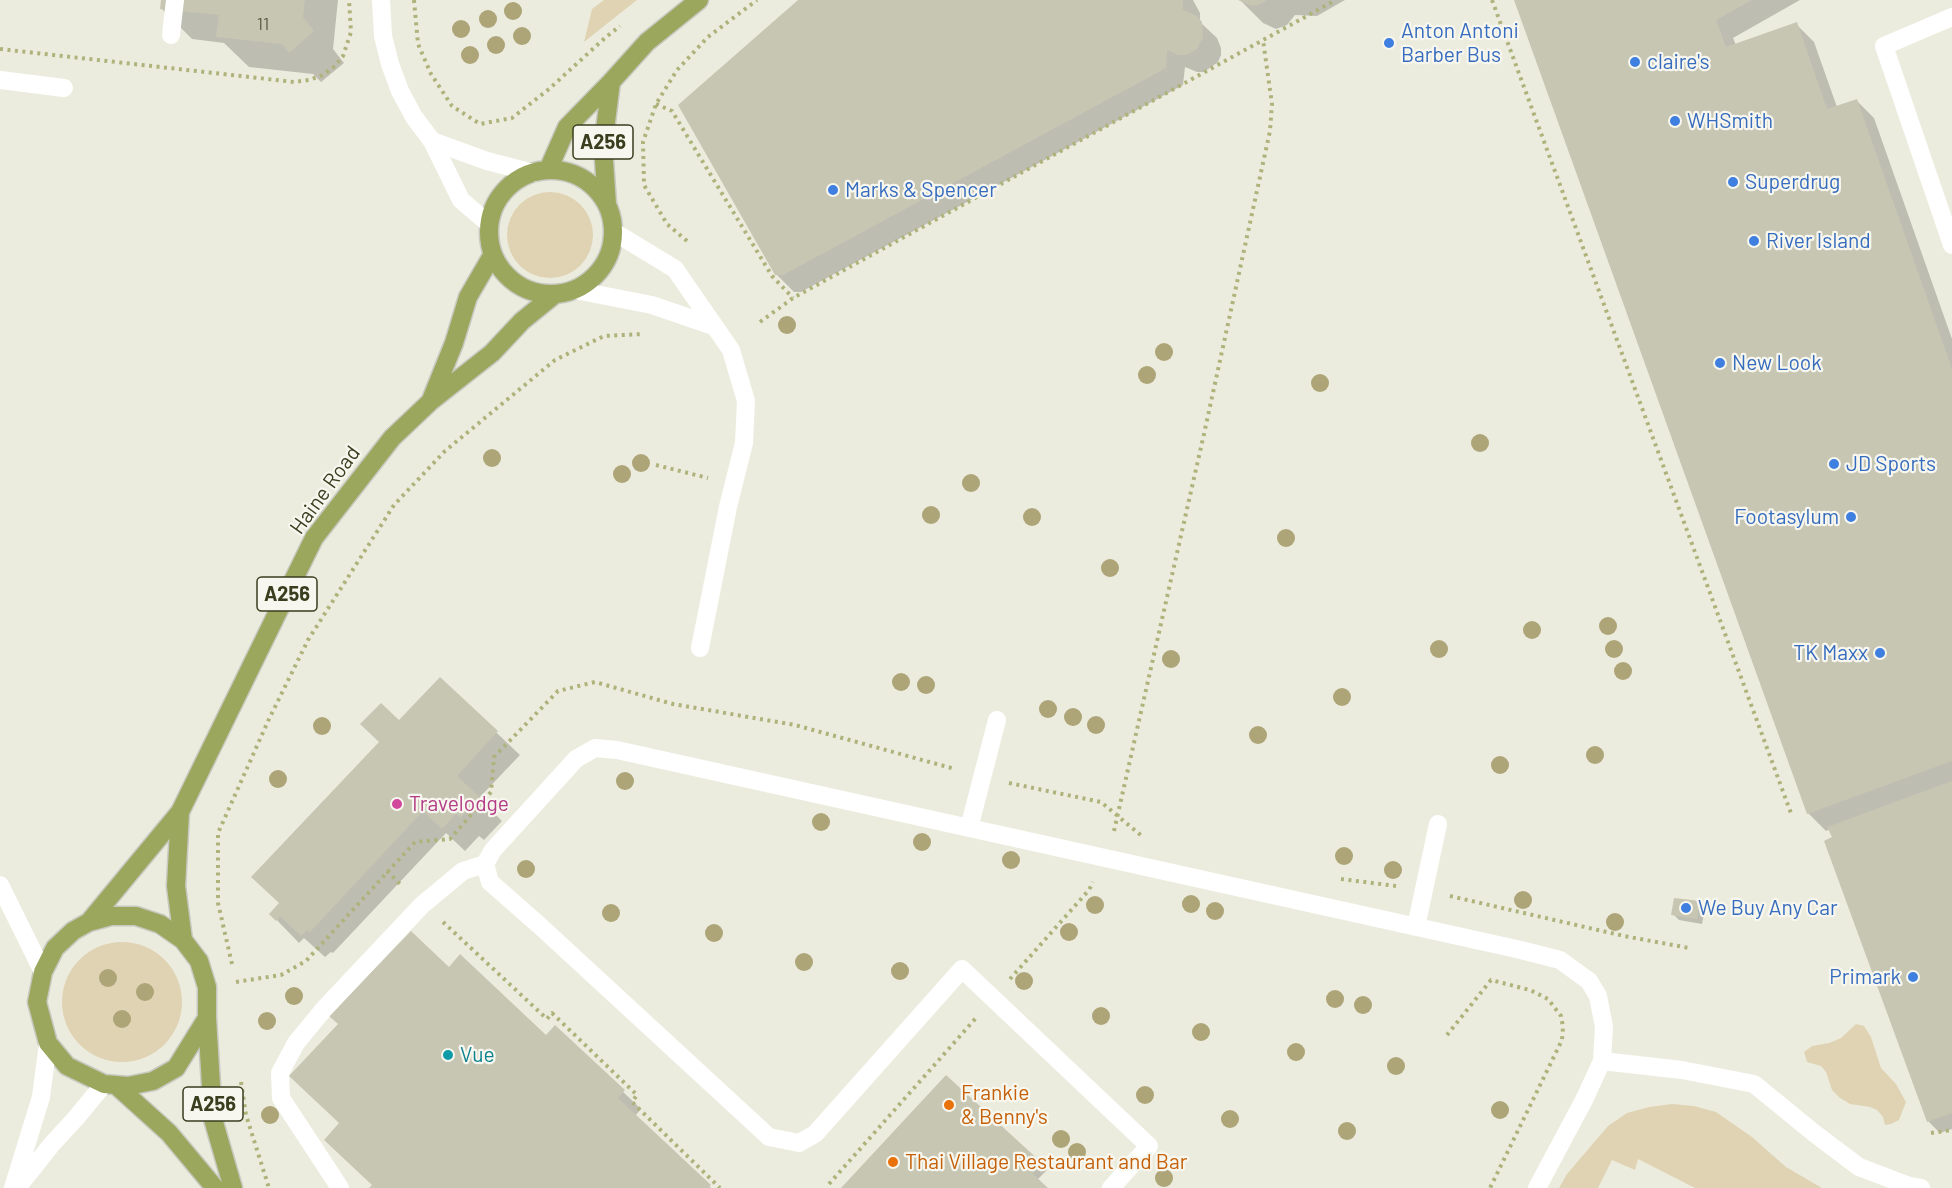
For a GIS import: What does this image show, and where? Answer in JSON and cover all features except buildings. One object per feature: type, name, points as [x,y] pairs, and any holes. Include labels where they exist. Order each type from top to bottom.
[{"type":"main road","name":"A256","points":[[540,171],[567,127],[647,42],[699,0]]},
{"type":"main road","name":"Haine Road","points":[[607,204],[603,146],[611,82]]},
{"type":"main road","name":"Haine Road","points":[[540,171],[566,171],[583,178],[597,189],[607,204],[614,231],[611,250],[603,267],[591,281],[575,290],[555,295],[535,292],[517,284],[502,271],[493,254],[489,239],[489,224],[494,207],[503,192],[516,180],[540,171]]},
{"type":"main road","name":"Haine Road","points":[[431,401],[454,343],[468,297],[493,254]]},
{"type":"main road","name":"Haine Road","points":[[89,922],[180,812],[314,538],[392,438],[431,401],[492,353],[522,321],[555,295]]},
{"type":"main road","name":"Haine Road","points":[[180,812],[176,886],[183,940]]},
{"type":"main road","name":"Haine Road","points":[[110,1085],[67,1066],[48,1043],[37,1002],[43,972],[56,948],[73,931],[89,922],[111,916],[136,916],[160,924],[183,940],[199,961],[207,987],[207,1018]]},
{"type":"main road","name":"A256","points":[[207,1018],[213,1119],[233,1188]]},
{"type":"main road","points":[[110,1085],[128,1086],[153,1081],[176,1068],[207,1018]]},
{"type":"main road","name":"A256","points":[[110,1085],[169,1133],[215,1188]]},
{"type":"street","points":[[171,35],[175,0]]},
{"type":"street","points":[[381,0],[383,36],[400,91],[414,117],[432,141],[461,200],[489,224]]},
{"type":"street","points":[[1952,17],[1884,46],[1952,245]]},
{"type":"street","points":[[0,80],[64,88]]},
{"type":"street","points":[[432,141],[487,160],[540,171]]},
{"type":"street","points":[[614,231],[675,268],[731,350],[746,401],[744,443],[728,507],[700,648]]},
{"type":"street","points":[[575,290],[652,305],[713,326]]},
{"type":"street","points":[[969,828],[996,720]]},
{"type":"street","points":[[340,1188],[281,1098],[280,1073],[296,1042],[422,905],[463,871],[485,864],[493,850],[576,759],[596,748],[636,754],[1560,960],[1589,981],[1598,996],[1604,1027],[1602,1061],[1537,1188]]},
{"type":"street","points":[[1416,927],[1438,824]]},
{"type":"street","points":[[485,864],[490,882],[769,1137],[799,1143],[815,1134],[962,969],[1149,1146],[1111,1188]]},
{"type":"street","points":[[0,885],[43,972]]},
{"type":"street","name":"Haine Road","points":[[15,1188],[41,1097],[48,1043]]},
{"type":"street","points":[[1602,1061],[1682,1070],[1754,1084],[1814,1134],[1859,1167],[1921,1188]]},
{"type":"street","name":"Haine Road","points":[[15,1188],[52,1144],[110,1085]]},
{"type":"path","points":[[0,49],[294,82],[309,81],[323,75],[343,56],[351,32],[349,0]]},
{"type":"path","points":[[414,0],[418,44],[431,74],[452,106],[480,124],[512,118],[623,25]]},
{"type":"path","points":[[695,248],[667,224],[644,185],[643,142],[656,104],[677,70],[708,37],[757,0]]},
{"type":"path","points":[[760,322],[793,298],[1336,0]]},
{"type":"path","points":[[1492,0],[1792,816]]},
{"type":"path","points":[[830,1184],[1089,890],[1107,858],[1199,456],[1270,131],[1272,104],[1263,40]]},
{"type":"path","points":[[656,104],[672,111],[772,276],[793,298]]},
{"type":"path","points":[[645,334],[604,336],[555,360],[446,451],[394,505],[308,640],[269,719],[218,833],[218,903],[236,982],[281,975],[306,961],[415,842],[450,839],[491,792],[494,757],[558,691],[595,682],[673,704],[795,725],[982,777],[1101,802],[1146,839]]},
{"type":"path","points":[[656,465],[709,478]]},
{"type":"path","points":[[387,872],[547,1019],[552,1013],[637,1095],[632,1102],[720,1188]]},
{"type":"path","points":[[1332,878],[1424,890],[1624,936],[1689,948]]},
{"type":"path","points":[[1447,1035],[1491,980],[1530,990],[1548,999],[1561,1016],[1562,1040],[1558,1050],[1490,1188]]},
{"type":"path","points":[[241,1076],[246,1115],[269,1188]]},
{"type":"path","points":[[1931,1134],[1952,1130]]},
{"type":"shaded area","points":[[604,0],[637,0],[584,42],[592,9]]},
{"type":"shaded area","points":[[550,192],[574,199],[586,211],[593,235],[586,259],[574,271],[550,278],[526,271],[514,259],[507,235],[514,211],[526,199]]},
{"type":"shaded area","points":[[122,942],[145,947],[164,960],[177,979],[182,1002],[177,1025],[164,1044],[145,1057],[122,1062],[99,1057],[80,1044],[67,1025],[62,1002],[67,979],[80,960],[99,947]]},
{"type":"shaded area","points":[[1856,1024],[1864,1026],[1871,1037],[1881,1068],[1896,1084],[1906,1102],[1899,1120],[1891,1124],[1885,1125],[1883,1117],[1877,1110],[1850,1104],[1840,1098],[1832,1090],[1826,1072],[1821,1066],[1807,1062],[1804,1052],[1812,1046],[1841,1038]]},
{"type":"shaded area","points":[[1672,1104],[1694,1106],[1716,1112],[1752,1137],[1786,1167],[1822,1188],[1695,1188],[1638,1159],[1635,1170],[1612,1160],[1598,1188],[1559,1188],[1567,1174],[1608,1126],[1627,1113]]},
{"type":"place","name":"Anton Antoni Barber Bus","points":[[1389,43]]},
{"type":"place","name":"claire's","points":[[1635,62]]},
{"type":"place","name":"WHSmith","points":[[1675,121]]},
{"type":"place","name":"Superdrug","points":[[1733,182]]},
{"type":"place","name":"Marks & Spencer","points":[[833,190]]},
{"type":"place","name":"River Island","points":[[1754,241]]},
{"type":"place","name":"New Look","points":[[1720,363]]},
{"type":"place","name":"JD Sports","points":[[1834,464]]},
{"type":"place","name":"Footasylum","points":[[1851,517]]},
{"type":"place","name":"TK Maxx","points":[[1880,653]]},
{"type":"place","name":"Travelodge","points":[[397,804]]},
{"type":"place","name":"We Buy Any Car","points":[[1686,908]]},
{"type":"place","name":"Primark","points":[[1913,977]]},
{"type":"place","name":"Vue","points":[[448,1055]]},
{"type":"place","name":"Frankie & Benny's","points":[[949,1105]]},
{"type":"place","name":"Thai Village Restaurant and Bar","points":[[893,1162]]}]
